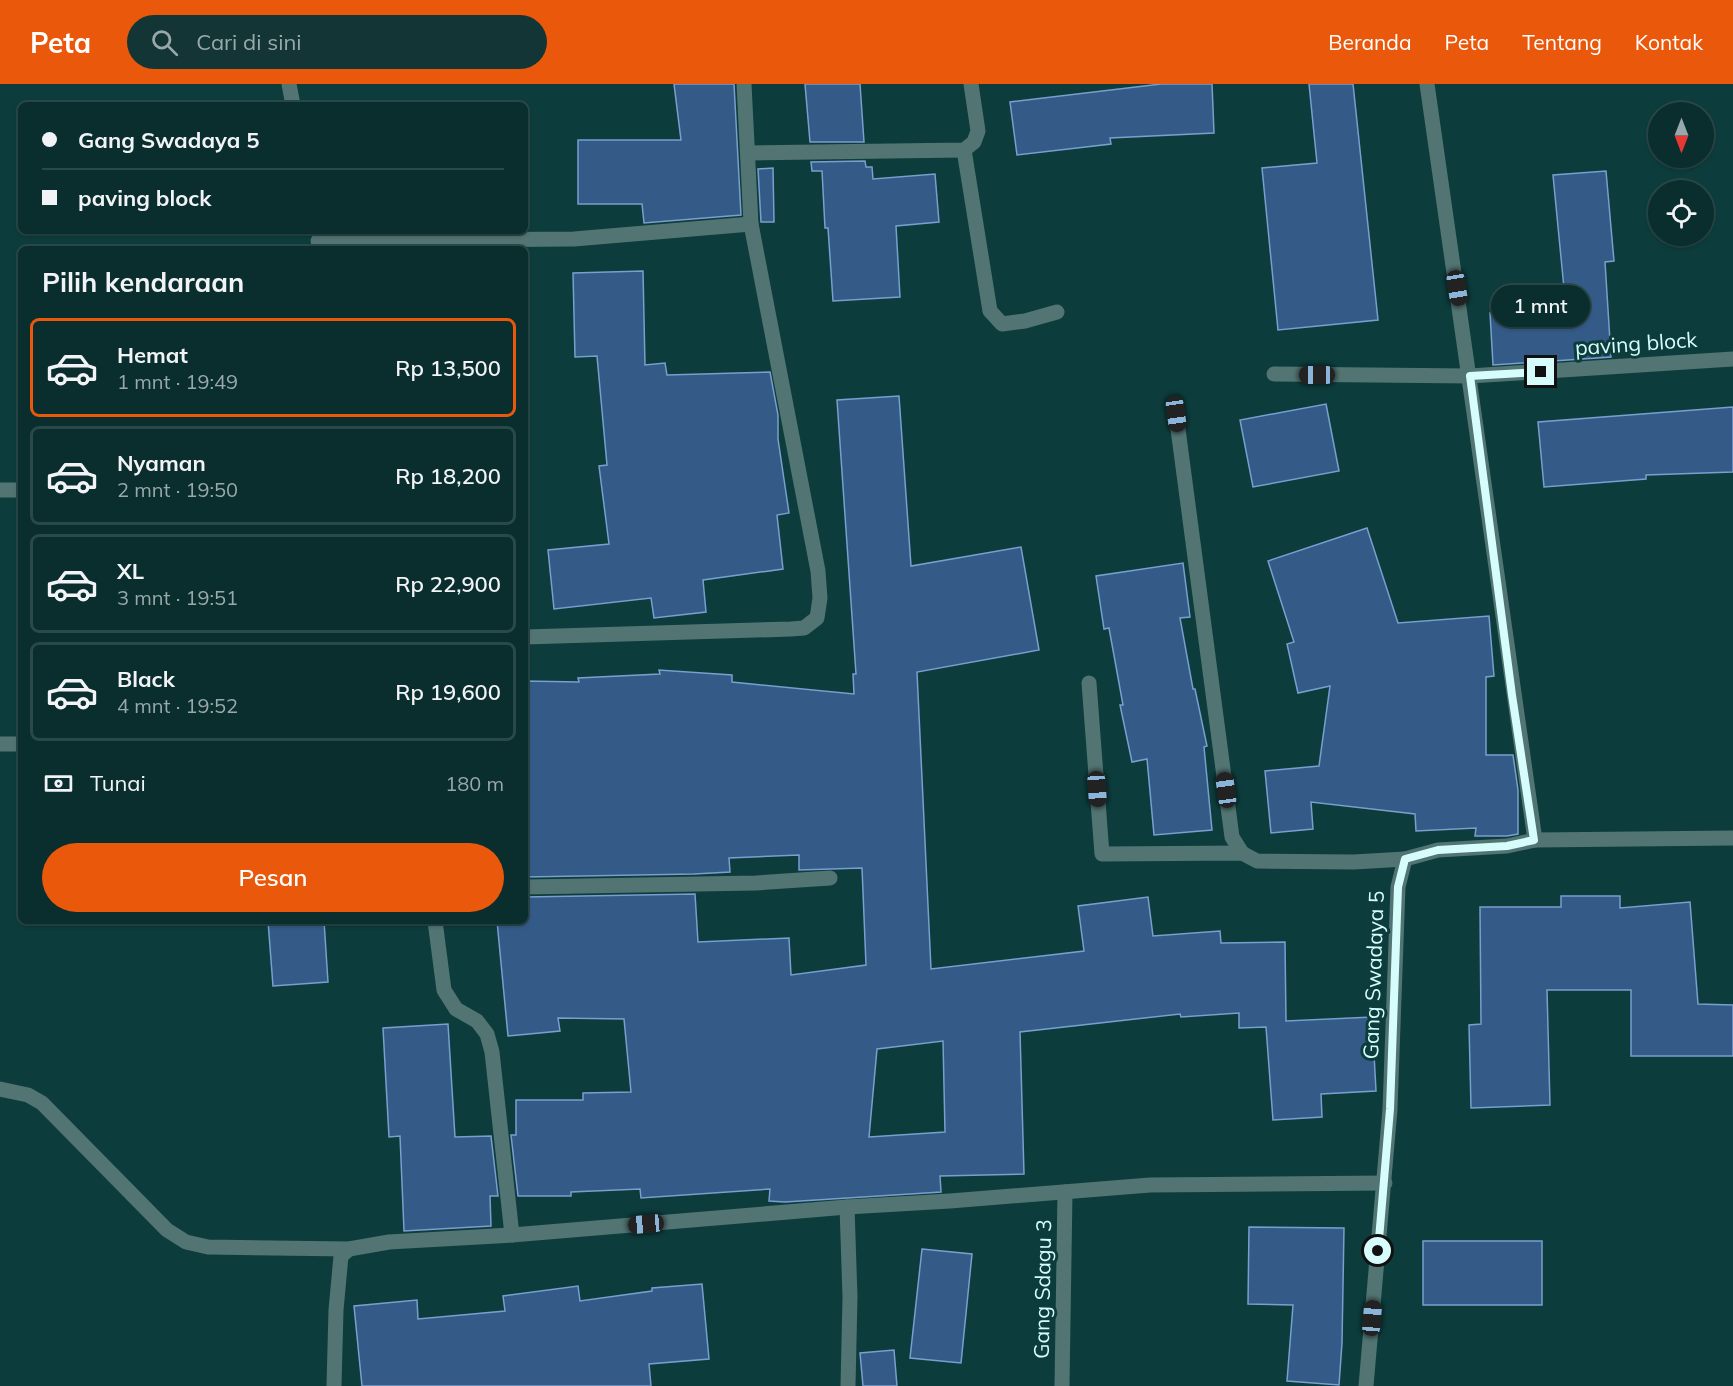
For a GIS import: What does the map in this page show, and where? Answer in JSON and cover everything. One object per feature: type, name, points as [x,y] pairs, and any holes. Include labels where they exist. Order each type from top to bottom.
[{"type":"street","points":[[289,84],[292,102]]},
{"type":"street","points":[[528,637],[791,629],[804,628],[817,618],[820,598],[818,571],[751,224],[744,84]]},
{"type":"street","points":[[748,153],[964,150],[974,142],[978,131],[971,84]]},
{"type":"street","points":[[1427,84],[1534,840]]},
{"type":"street","points":[[964,150],[990,311],[1002,324],[1025,321],[1057,312]]},
{"type":"street","points":[[318,240],[574,239],[751,224]]},
{"type":"street","name":"paving block","points":[[1274,374],[1470,376],[1733,359]]},
{"type":"street","points":[[1176,414],[1232,837],[1242,853]]},
{"type":"street","points":[[0,490],[18,490]]},
{"type":"street","points":[[1089,683],[1102,854],[1242,853],[1257,861],[1354,862],[1405,859],[1438,850],[1507,846],[1534,840],[1733,838]]},
{"type":"street","points":[[0,744],[18,744]]},
{"type":"street","name":"Gang Swadaya 5","points":[[1366,1386],[1390,1109],[1398,887],[1405,859]]},
{"type":"street","points":[[528,887],[756,883],[830,878]]},
{"type":"street","points":[[435,924],[444,990],[456,1009],[477,1021],[487,1034],[492,1052],[512,1235]]},
{"type":"street","points":[[0,1089],[28,1095],[42,1103],[167,1230],[186,1242],[208,1247],[349,1249],[389,1242],[512,1235],[1150,1185],[1385,1183]]},
{"type":"street","name":"Gang Sdagu 3","points":[[1062,1386],[1065,1192]]},
{"type":"street","points":[[847,1207],[850,1297],[848,1386]]},
{"type":"street","points":[[334,1386],[336,1310],[341,1257],[349,1249]]},
{"type":"building","points":[[674,84],[734,84],[741,215],[644,223],[642,204],[578,204],[578,140],[681,140]]},
{"type":"building","points":[[805,84],[860,84],[864,142],[810,142]]},
{"type":"building","points":[[1161,84],[1212,84],[1214,133],[1110,138],[1111,144],[1017,155],[1010,102]]},
{"type":"building","points":[[1309,84],[1353,84],[1378,320],[1278,330],[1262,168],[1317,163]]},
{"type":"building","points":[[865,161],[866,167],[872,167],[873,179],[935,174],[939,222],[896,226],[900,297],[833,301],[828,228],[825,228],[822,171],[812,171],[811,162]]},
{"type":"building","points":[[773,168],[774,222],[761,222],[758,169]]},
{"type":"building","points":[[1606,171],[1614,261],[1605,262],[1611,357],[1493,365],[1490,313],[1566,309],[1553,175]]},
{"type":"building","points":[[643,271],[645,365],[665,363],[667,375],[770,372],[778,415],[778,439],[789,513],[777,515],[783,569],[703,580],[706,612],[654,618],[651,598],[554,609],[548,550],[609,544],[599,466],[607,465],[597,356],[575,357],[573,273]]},
{"type":"building","points":[[899,396],[911,566],[1021,547],[1039,650],[917,672],[931,969],[1084,951],[1078,906],[1148,897],[1153,936],[1220,931],[1221,943],[1285,942],[1286,1021],[1372,1017],[1376,1091],[1321,1094],[1322,1117],[1273,1120],[1266,1027],[1239,1028],[1239,1013],[1181,1017],[1180,1014],[1020,1032],[1024,1174],[940,1176],[941,1192],[785,1202],[769,1201],[770,1189],[641,1198],[640,1189],[571,1192],[571,1196],[518,1196],[511,1135],[516,1135],[516,1100],[583,1100],[583,1093],[631,1092],[624,1019],[558,1018],[560,1031],[508,1036],[497,924],[528,924],[528,897],[695,894],[698,942],[789,938],[791,975],[866,965],[862,868],[799,870],[799,855],[729,858],[730,872],[528,877],[528,681],[579,682],[578,678],[660,674],[659,670],[732,675],[732,682],[854,694],[853,674],[856,674],[837,400]],"holes":[[[943,1041],[945,1132],[869,1137],[877,1049]]]},
{"type":"building","points":[[1326,404],[1339,471],[1253,487],[1240,420]]},
{"type":"building","points":[[1733,407],[1733,472],[1646,475],[1646,479],[1544,487],[1538,422]]},
{"type":"building","points":[[1367,528],[1398,623],[1489,616],[1494,676],[1486,677],[1486,755],[1513,755],[1518,790],[1518,834],[1475,836],[1476,828],[1416,831],[1415,814],[1311,802],[1313,829],[1271,833],[1265,771],[1319,766],[1330,686],[1298,693],[1287,644],[1294,642],[1268,561]]},
{"type":"building","points":[[1183,563],[1190,617],[1180,618],[1193,689],[1195,689],[1207,746],[1204,747],[1212,830],[1154,835],[1147,759],[1132,762],[1120,705],[1123,705],[1109,628],[1104,629],[1096,576]]},
{"type":"building","points":[[1561,896],[1620,896],[1620,908],[1690,902],[1698,1004],[1733,1005],[1733,1056],[1631,1056],[1631,990],[1547,990],[1550,1105],[1471,1108],[1469,1025],[1481,1024],[1480,907],[1561,907]]},
{"type":"building","points":[[268,924],[324,924],[328,982],[273,986]]},
{"type":"building","points":[[448,1024],[455,1137],[491,1136],[498,1196],[490,1196],[491,1226],[404,1231],[400,1136],[389,1137],[383,1028]]},
{"type":"building","points":[[1249,1227],[1344,1228],[1339,1385],[1287,1381],[1293,1305],[1248,1304]]},
{"type":"building","points":[[1423,1241],[1542,1241],[1542,1305],[1423,1305]]},
{"type":"building","points":[[922,1249],[972,1254],[961,1363],[910,1358]]},
{"type":"building","points":[[702,1284],[709,1359],[649,1364],[651,1386],[362,1386],[354,1306],[417,1300],[418,1319],[505,1311],[503,1296],[578,1286],[580,1301],[652,1291],[652,1288]]},
{"type":"building","points":[[894,1350],[897,1386],[863,1386],[860,1353]]},
{"type":"route","points":[[1378,1251],[1390,1109],[1398,887],[1405,859],[1438,850],[1507,846],[1534,840],[1512,695],[1470,376],[1541,372]]}]
